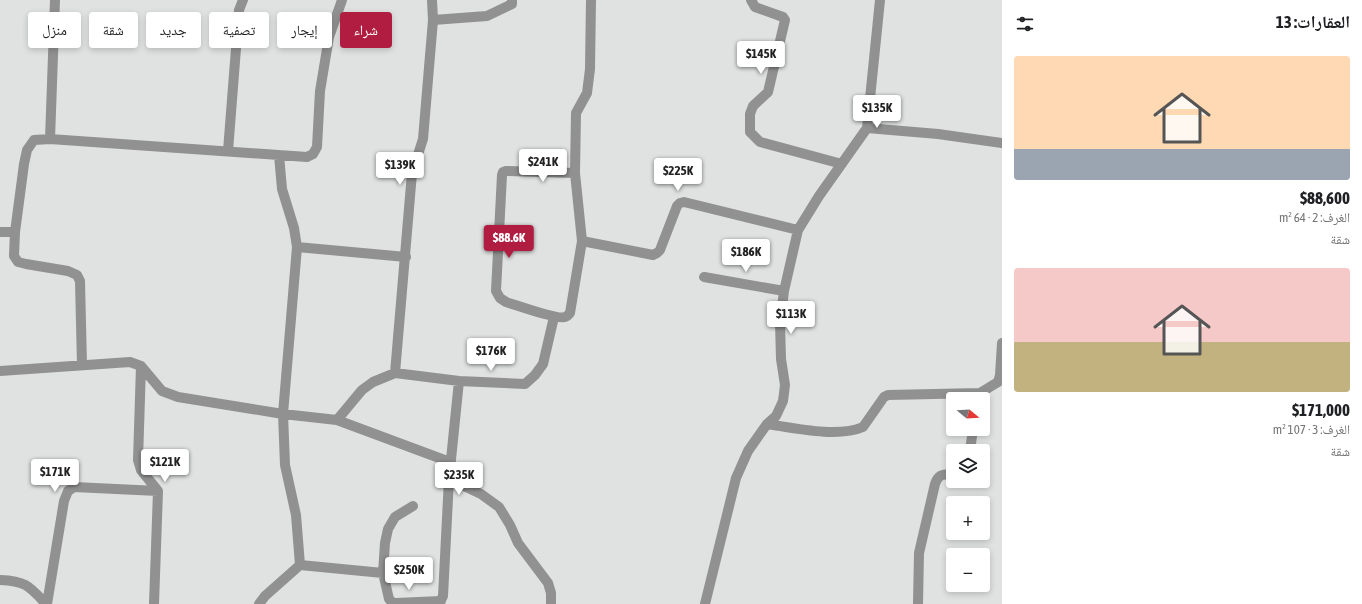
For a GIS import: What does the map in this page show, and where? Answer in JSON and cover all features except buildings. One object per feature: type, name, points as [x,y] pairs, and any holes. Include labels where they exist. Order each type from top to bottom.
[{"type":"street","points":[[50,139],[55,0]]},
{"type":"street","points":[[228,151],[239,10],[242,0]]},
{"type":"street","points":[[82,365],[80,281],[77,275],[68,271],[18,262],[14,256],[14,232],[24,164],[27,150],[34,140],[50,139],[307,157],[313,154],[317,147],[320,91],[329,37],[342,0]]},
{"type":"street","points":[[395,373],[412,173],[423,139],[433,20],[432,0]]},
{"type":"street","points":[[433,20],[487,16],[512,4],[512,0]]},
{"type":"street","points":[[576,173],[506,170],[503,172],[496,291],[500,298],[506,302],[554,317],[568,317],[570,313],[582,240],[576,173],[576,113],[587,93],[590,69],[591,0]]},
{"type":"street","points":[[751,0],[755,7],[782,17],[785,20],[768,92],[753,106],[750,114],[750,132],[760,142],[842,164]]},
{"type":"street","points":[[705,604],[736,478],[748,451],[767,424],[776,416],[783,401],[785,385],[780,359],[780,323],[784,291],[798,230],[819,196],[866,128],[880,0]]},
{"type":"street","points":[[866,128],[938,134],[1002,143]]},
{"type":"street","points":[[279,155],[282,189],[294,228],[297,247],[283,414],[285,465],[296,515],[300,564]]},
{"type":"street","points":[[582,240],[653,255],[660,250],[677,206],[684,202],[798,230]]},
{"type":"street","points":[[0,232],[14,232]]},
{"type":"street","points":[[297,247],[406,257]]},
{"type":"street","points":[[704,277],[784,291]]},
{"type":"street","points":[[337,420],[362,390],[373,382],[395,373],[459,381],[525,384],[535,375],[543,364],[554,317]]},
{"type":"street","points":[[984,392],[998,382],[1000,375],[1002,343]]},
{"type":"street","points":[[0,371],[130,362],[141,366],[162,391],[178,397],[283,414],[337,420],[450,462]]},
{"type":"street","points":[[141,366],[138,460],[141,470],[158,491],[154,604]]},
{"type":"street","points":[[413,506],[394,517],[388,529],[385,543],[383,573],[389,599],[396,603],[440,603],[443,596],[448,480],[459,381]]},
{"type":"street","points":[[767,424],[828,433],[858,430],[863,427],[884,397],[888,395],[946,396]]},
{"type":"street","points":[[918,604],[919,554],[938,478],[946,475]]},
{"type":"street","points":[[448,480],[481,494],[499,507],[510,525],[518,543],[548,583],[551,593],[551,604]]},
{"type":"street","points":[[46,604],[64,501],[68,491],[74,487],[158,491]]},
{"type":"street","points":[[258,604],[300,564],[383,573]]},
{"type":"street","points":[[0,580],[22,583],[32,588],[46,604]]}]
